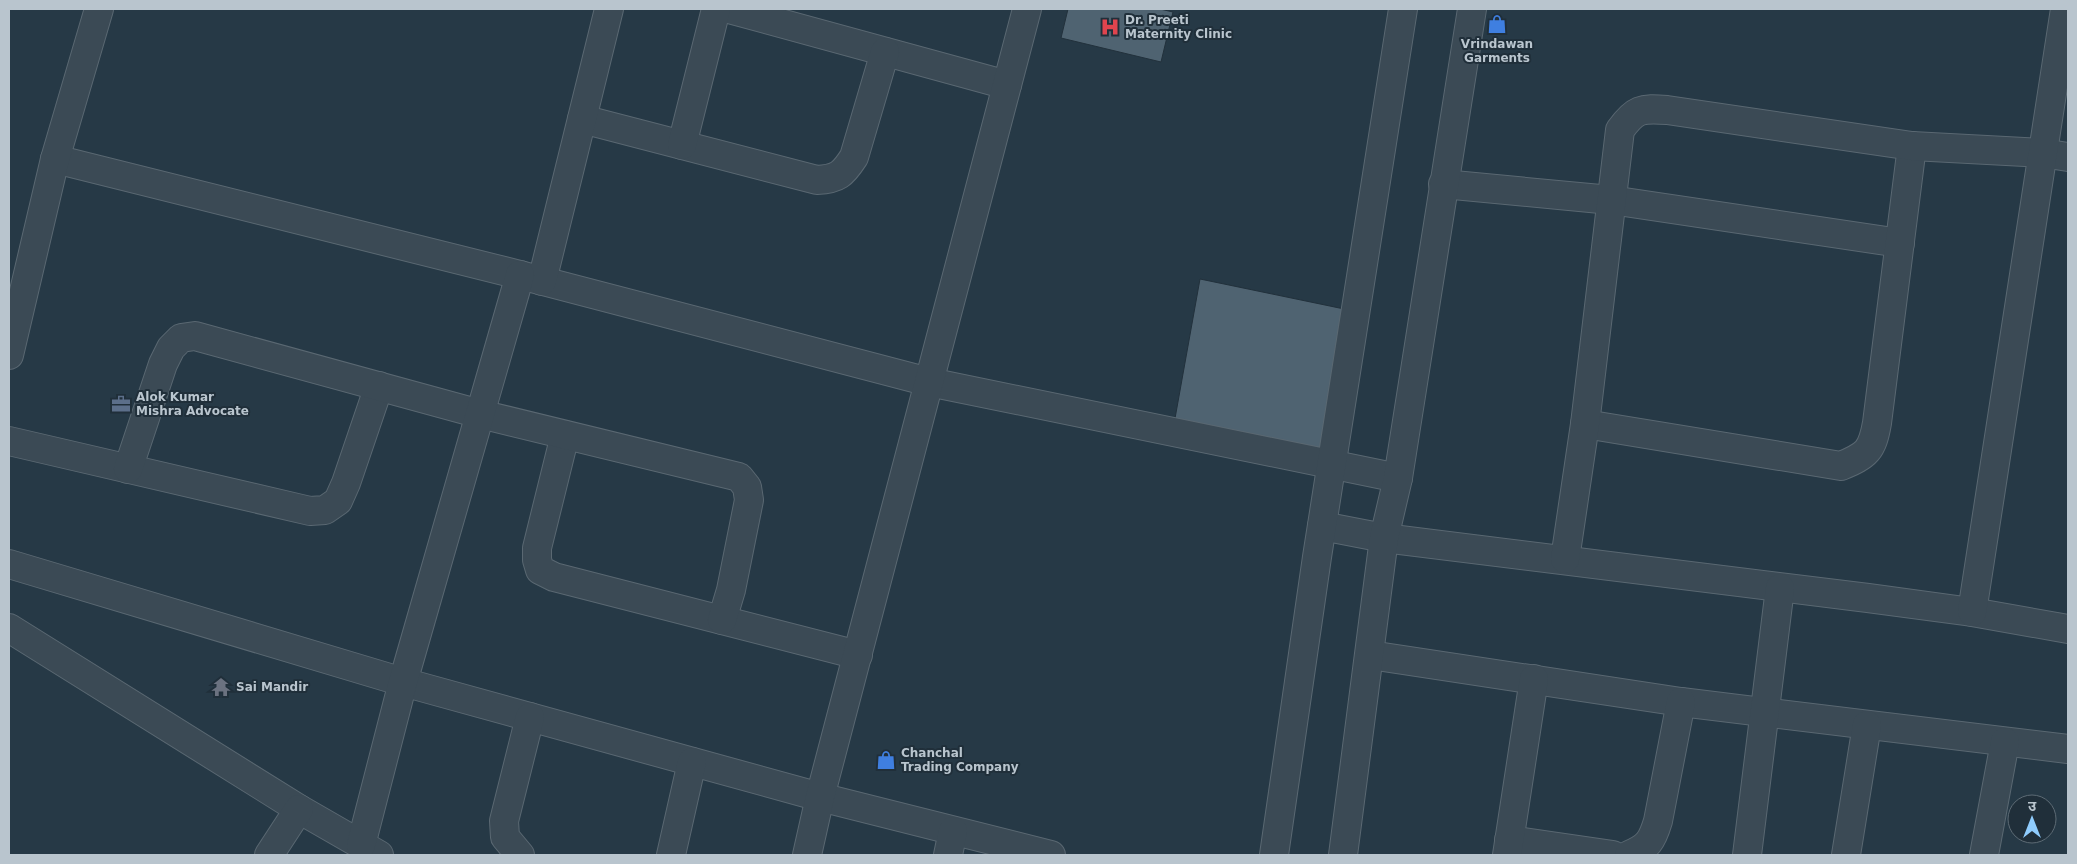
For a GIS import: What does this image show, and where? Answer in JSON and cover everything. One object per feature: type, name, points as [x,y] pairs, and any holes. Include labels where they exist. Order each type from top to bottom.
[{"type":"street","points":[[9,628],[299,809],[370,850],[404,682],[480,414],[531,278],[582,120],[610,9]]},
{"type":"street","points":[[682,145],[716,9]]},
{"type":"street","points":[[729,9],[1007,85]]},
{"type":"street","points":[[807,855],[820,797],[1027,9]]},
{"type":"street","points":[[1274,855],[1322,526],[1403,9]]},
{"type":"street","points":[[1343,855],[1384,538],[1398,478],[1472,9]]},
{"type":"street","points":[[1972,612],[2055,155],[2065,9]]},
{"type":"street","points":[[9,355],[92,11]]},
{"type":"street","points":[[582,120],[817,180],[833,179],[845,170],[854,157],[885,52]]},
{"type":"street","points":[[1564,559],[1585,424],[1620,130],[1631,114],[1646,109],[1912,146],[2055,155]]},
{"type":"street","points":[[1585,424],[1841,466],[1863,456],[1874,439],[1877,423],[1912,146]]},
{"type":"street","points":[[55,159],[531,278],[929,382],[1398,478]]},
{"type":"street","points":[[1443,184],[1611,200],[1900,243]]},
{"type":"street","points":[[128,469],[162,364],[171,348],[181,338],[195,336],[480,414],[739,477],[748,487],[749,500],[731,590],[722,620]]},
{"type":"street","points":[[9,441],[310,511],[325,510],[338,501],[346,483],[378,386]]},
{"type":"street","points":[[565,435],[537,548],[537,560],[540,570],[554,577],[858,655]]},
{"type":"street","points":[[1322,526],[1384,538],[1564,559],[1972,612],[2068,629]]},
{"type":"street","points":[[9,564],[404,682],[820,797],[950,843],[1051,855]]},
{"type":"street","points":[[1747,855],[1780,588]]},
{"type":"street","points":[[1370,655],[1681,702],[2068,749]]},
{"type":"street","points":[[1534,679],[1508,848],[1613,855]]},
{"type":"street","points":[[1629,855],[1640,851],[1652,840],[1658,822],[1681,702]]},
{"type":"street","points":[[520,855],[506,837],[504,821],[530,717]]},
{"type":"street","points":[[1846,855],[1867,725]]},
{"type":"street","points":[[1984,855],[2005,742]]},
{"type":"street","points":[[671,855],[692,762]]},
{"type":"street","points":[[269,855],[299,809]]},
{"type":"building","points":[[1068,9],[1160,9],[1173,12],[1161,62],[1061,38]]},
{"type":"building","points":[[1200,279],[1349,310],[1325,455],[1174,424]]},
{"type":"place","name":"Vrindawan Garments","points":[[1497,24]]},
{"type":"place","name":"Dr. Preeti Maternity Clinic","points":[[1110,27]]},
{"type":"place","name":"Alok Kumar Mishra Advocate","points":[[121,404]]},
{"type":"place","name":"Sai Mandir","points":[[221,687]]},
{"type":"place","name":"Chanchal Trading Company","points":[[886,760]]}]
